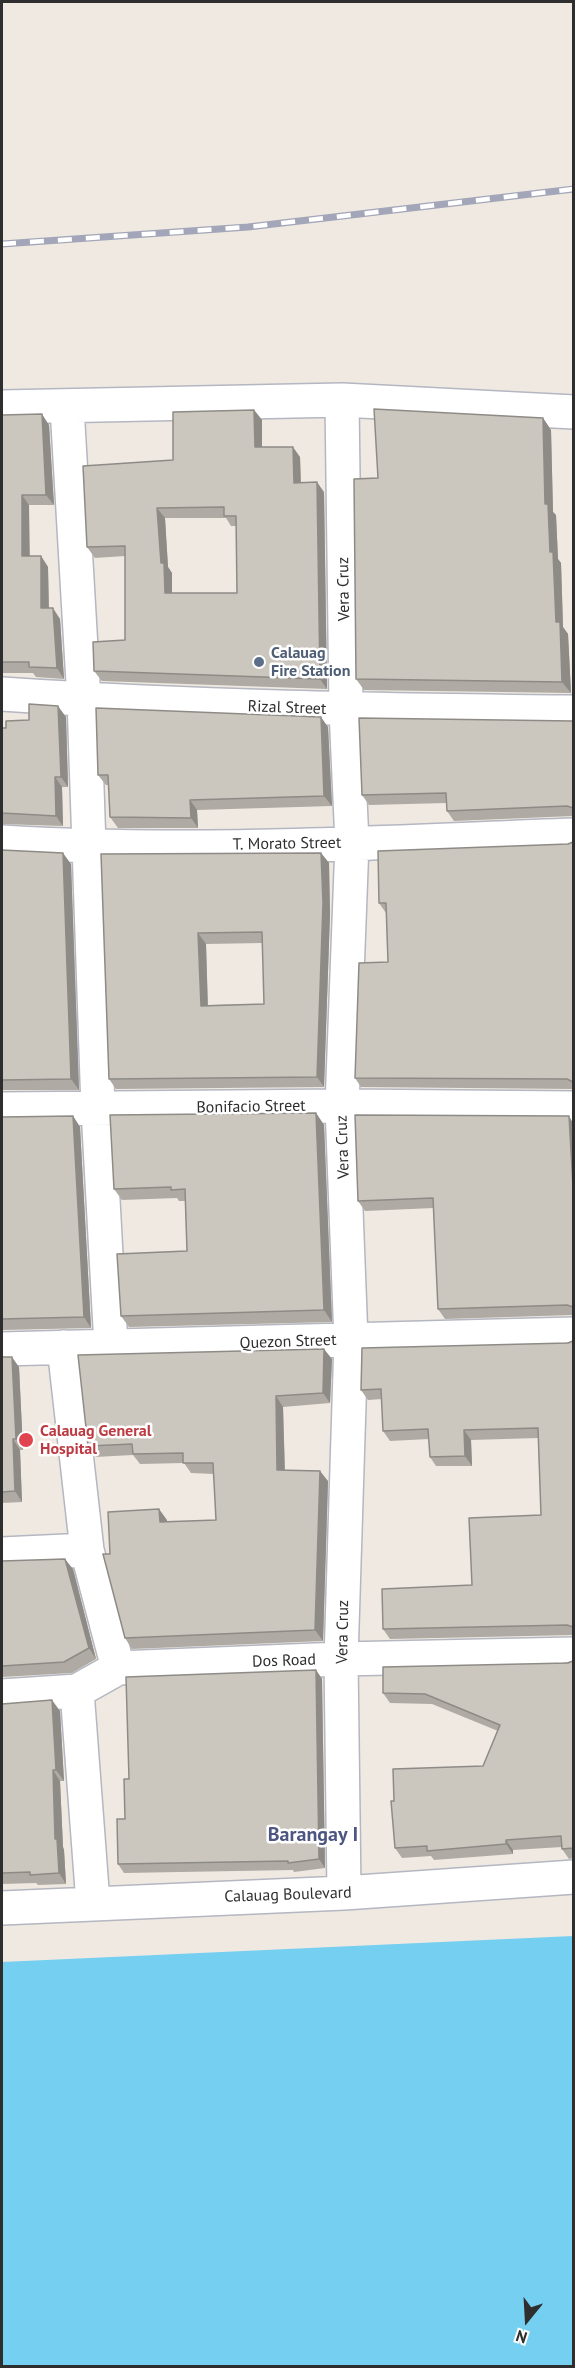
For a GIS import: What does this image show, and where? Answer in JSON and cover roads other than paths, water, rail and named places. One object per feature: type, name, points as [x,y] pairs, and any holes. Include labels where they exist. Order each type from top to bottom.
[{"type":"street","points":[[2,407],[342,400],[573,412]]},
{"type":"street","name":"Vera Cruz","points":[[342,400],[346,710],[352,843],[342,1106],[351,1340],[342,1659],[344,1893]]},
{"type":"street","points":[[67,407],[84,700],[98,1109],[111,1347]]},
{"type":"street","name":"Rizal Street","points":[[2,694],[84,700],[346,710],[573,712]]},
{"type":"street","name":"T. Morato Street","points":[[2,842],[88,848],[573,836]]},
{"type":"street","name":"Bonifacio Street","points":[[2,1109],[342,1106],[573,1108]]},
{"type":"street","name":"Quezon Street","points":[[2,1349],[573,1334]]},
{"type":"street","points":[[64,1347],[87,1550],[118,1668]]},
{"type":"street","points":[[2,1554],[87,1550]]},
{"type":"street","name":"Dos Road","points":[[2,1696],[77,1691],[118,1668],[342,1659],[573,1654]]},
{"type":"street","points":[[77,1691],[93,1903]]},
{"type":"street","name":"Calauag Boulevard","points":[[2,1908],[344,1893],[573,1877]]},
{"type":"water","points":[[573,1936],[573,2366],[2,2366],[2,1962]]},
{"type":"railway","points":[[2,244],[248,227],[574,189]]},
{"type":"place","name":"Calauag Fire Station","points":[[259,662]]},
{"type":"place","name":"Calauag General Hospital","points":[[26,1440]]},
{"type":"district","name":"Barangay I","points":[[313,1835]]}]
